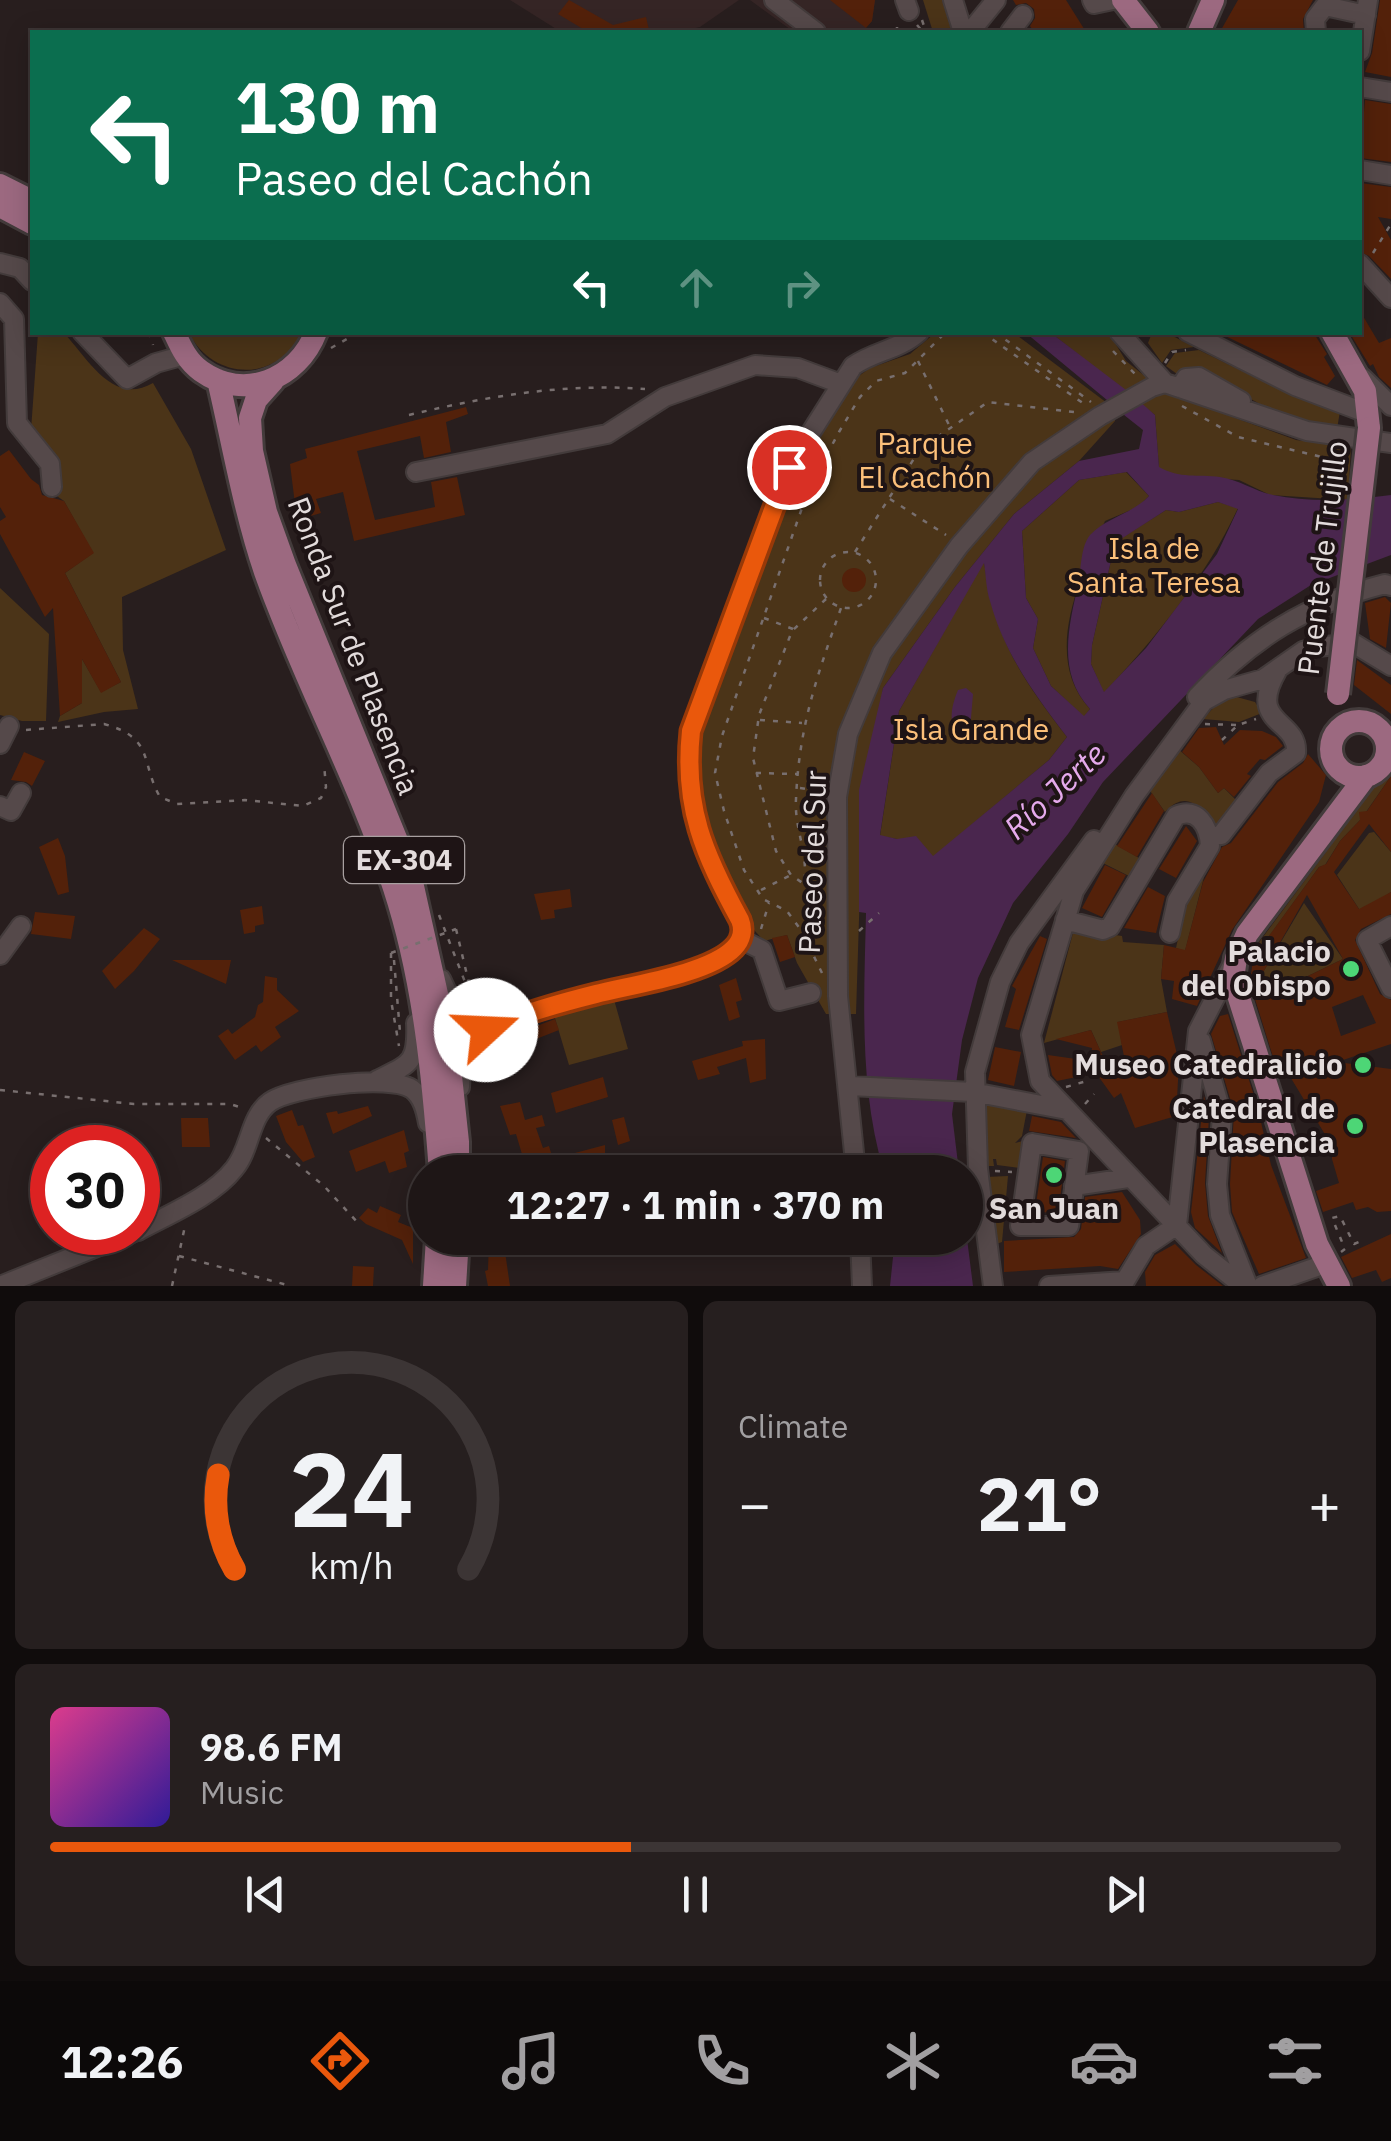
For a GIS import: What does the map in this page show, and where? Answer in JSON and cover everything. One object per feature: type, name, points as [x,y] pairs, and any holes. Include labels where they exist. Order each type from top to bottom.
[{"type":"main road","points":[[0,185],[30,200]]},
{"type":"main road","points":[[0,206],[30,222]]},
{"type":"main road","points":[[175,335],[185,355],[218,380],[254,385],[273,380]]},
{"type":"main road","points":[[1334,335],[1380,416]]},
{"type":"main road","name":"Ronda Sur de Plasencia","points":[[314,338],[291,370],[273,380],[256,400],[250,418],[252,451],[266,512],[284,565],[410,872],[409,957],[447,1039],[458,1155]]},
{"type":"main road","name":"Ronda Sur de Plasencia","points":[[218,380],[246,510],[266,573],[394,889],[432,1068],[438,1155]]},
{"type":"main road","name":"Puente de Trujillo","points":[[1348,726],[1338,694],[1380,416]]},
{"type":"main road","points":[[1372,724],[1388,743],[1379,768],[1355,774],[1338,768],[1331,752],[1348,726],[1372,724]]},
{"type":"main road","points":[[1339,1286],[1317,1244],[1233,979],[1236,958],[1247,934],[1322,834],[1355,774]]},
{"type":"main road","points":[[434,1286],[436,1255]]},
{"type":"main road","points":[[455,1286],[457,1255]]},
{"type":"street","points":[[774,0],[813,30]]},
{"type":"street","points":[[953,0],[966,30]]},
{"type":"street","points":[[969,30],[996,0]]},
{"type":"street","points":[[1092,0],[1094,4],[1113,0]]},
{"type":"street","points":[[1316,30],[1315,19],[1325,6],[1367,8],[1362,37]]},
{"type":"street","points":[[1012,30],[1023,15]]},
{"type":"street","points":[[1362,87],[1391,92]]},
{"type":"street","points":[[1362,170],[1391,176]]},
{"type":"street","points":[[0,262],[20,268],[30,279]]},
{"type":"street","points":[[1364,262],[1391,298]]},
{"type":"street","points":[[0,303],[14,320],[17,423],[50,464],[52,487]]},
{"type":"street","points":[[85,335],[127,378],[156,363],[185,355]]},
{"type":"street","points":[[811,993],[779,1001],[762,950],[748,942],[713,870],[693,814],[687,769],[691,731],[789,467],[853,366],[864,358],[892,350],[914,335]]},
{"type":"street","points":[[1121,335],[1143,362],[1171,385],[1307,430],[1391,443]]},
{"type":"street","points":[[1138,335],[1143,362]]},
{"type":"street","points":[[1194,340],[1294,386],[1380,416]]},
{"type":"street","points":[[416,472],[607,434],[665,397],[755,365],[798,368],[841,384]]},
{"type":"street","points":[[1327,397],[1346,389],[1355,369]]},
{"type":"street","name":"Paseo del Sur","points":[[855,1155],[838,996],[838,793],[848,734],[882,652],[960,544],[1032,462],[1142,392],[1171,385]]},
{"type":"street","points":[[977,1155],[975,1072],[1000,982],[1019,943],[1198,697],[1219,674],[1293,617],[1336,596],[1385,584],[1391,586]]},
{"type":"street","points":[[1246,1286],[1204,1255],[1040,1081],[1032,1035],[1074,891],[1134,796],[1214,694],[1277,671],[1304,651],[1339,643],[1364,648],[1391,666]]},
{"type":"street","points":[[1221,835],[1269,773],[1296,752],[1296,742],[1272,714],[1266,698],[1277,671]]},
{"type":"street","points":[[1239,686],[1258,692],[1267,688]]},
{"type":"street","points":[[0,744],[9,726]]},
{"type":"street","points":[[0,806],[11,811],[21,793]]},
{"type":"street","points":[[1065,920],[1103,930],[1110,927],[1176,816],[1190,812],[1207,829],[1210,846],[1177,902],[1170,933]]},
{"type":"street","points":[[0,954],[21,926]]},
{"type":"street","points":[[1391,926],[1367,940],[1391,988]]},
{"type":"street","points":[[458,1142],[461,1068],[465,1050],[476,1037],[491,1028],[591,995],[686,972],[748,942]]},
{"type":"street","points":[[409,957],[460,1015],[491,1028]]},
{"type":"street","points":[[376,1081],[403,1070],[413,1059],[417,1043],[409,957]]},
{"type":"street","points":[[1049,1286],[1126,1282],[1146,1246],[1177,1225],[1198,1031],[1236,958]]},
{"type":"street","points":[[1198,1031],[1222,1115],[1220,1215],[1246,1286]]},
{"type":"street","points":[[160,1219],[232,1173],[244,1155],[256,1121],[276,1098],[337,1084],[402,1084],[416,1091],[425,1108],[435,1155]]},
{"type":"street","points":[[850,1086],[973,1092],[1068,1110]]},
{"type":"street","points":[[1032,1143],[1079,1150],[1074,1186],[1068,1226],[1020,1226],[1032,1143]]},
{"type":"street","points":[[1074,1186],[1128,1178]]},
{"type":"street","points":[[983,1206],[995,1286]]},
{"type":"street","points":[[994,1248],[995,1286]]},
{"type":"street","points":[[0,1286],[78,1255]]},
{"type":"street","points":[[861,1255],[862,1286]]},
{"type":"street","points":[[1262,1286],[1328,1264]]},
{"type":"path","points":[[1364,262],[1391,224]]},
{"type":"path","points":[[150,335],[154,348],[148,356],[156,363]]},
{"type":"path","points":[[838,996],[828,986],[802,930],[787,911],[759,892],[744,870],[715,773],[722,736],[809,488],[860,396],[876,382],[905,374],[943,335]]},
{"type":"path","points":[[986,335],[1103,414]]},
{"type":"path","points":[[999,335],[1103,414]]},
{"type":"path","points":[[1194,340],[1172,352],[1162,368],[1170,373],[1181,406],[1238,437],[1356,465]]},
{"type":"path","points":[[918,361],[950,426]]},
{"type":"path","points":[[409,415],[460,402],[555,387],[650,389],[665,397]]},
{"type":"path","points":[[854,552],[920,449],[988,402],[1103,414]]},
{"type":"path","points":[[889,498],[960,544]]},
{"type":"path","points":[[843,552],[854,552],[873,566],[876,588],[866,603],[857,608],[841,608],[826,599],[819,578],[826,562],[843,552]]},
{"type":"path","points":[[826,599],[794,630],[758,720],[752,758],[776,851],[791,875],[804,884],[807,867],[795,803],[804,723],[841,608]]},
{"type":"path","points":[[764,618],[794,630]]},
{"type":"path","points":[[1189,723],[1238,725],[1272,714]]},
{"type":"path","points":[[758,720],[804,723]]},
{"type":"path","points":[[9,726],[26,730],[104,724],[115,728],[143,747],[160,797],[176,804],[245,800],[314,804],[326,787],[324,764]]},
{"type":"path","points":[[1222,740],[1238,725]]},
{"type":"path","points":[[756,773],[798,774]]},
{"type":"path","points":[[797,788],[838,793]]},
{"type":"path","points":[[759,892],[791,875]]},
{"type":"path","points":[[748,942],[769,902]]},
{"type":"path","points":[[409,957],[395,1002],[402,1048],[399,1050],[391,1000],[391,953],[456,930],[474,1006],[434,903]]},
{"type":"path","points":[[859,930],[879,913]]},
{"type":"path","points":[[404,998],[409,957]]},
{"type":"path","points":[[1050,1091],[1090,1080]]},
{"type":"path","points":[[0,1090],[134,1104],[230,1104],[256,1121],[358,1224]]},
{"type":"path","points":[[983,1172],[1028,1173]]},
{"type":"path","points":[[172,1286],[186,1205]]},
{"type":"path","points":[[1328,1264],[1345,1248],[1332,1218],[1340,1216],[1354,1244],[1359,1242]]},
{"type":"path","points":[[179,1256],[291,1286]]},
{"type":"shaded area","points":[[510,0],[739,0],[700,27],[686,30],[558,30]]},
{"type":"shaded area","points":[[750,0],[875,0],[872,21],[864,30],[791,30]]},
{"type":"green space","points":[[923,0],[942,0],[951,30],[932,30]]},
{"type":"green space","points":[[38,335],[66,335],[93,367],[114,384],[139,389],[153,383],[191,449],[226,550],[122,597],[123,650],[138,709],[58,722],[60,716],[82,703],[82,659],[101,692],[121,682],[65,573],[93,553],[64,501],[54,494],[62,477],[31,430]]},
{"type":"green space","points":[[190,335],[300,335],[291,349],[262,368],[229,367],[200,349]]},
{"type":"green space","name":"Parque El Cachón","points":[[933,335],[1017,335],[1115,409],[1115,421],[1079,461],[1014,514],[955,587],[883,688],[860,888],[856,1014],[826,1014],[797,963],[787,935],[764,941],[755,931],[712,848],[694,775],[699,739],[722,668],[795,478],[856,378],[870,368],[910,354]]},
{"type":"green space","points":[[1054,335],[1110,335],[1126,361],[1166,393],[1296,440],[1351,447],[1348,500],[1270,495],[1239,480],[1175,476],[1159,468],[1155,415]]},
{"type":"green space","points":[[1151,335],[1171,335],[1194,347],[1171,350],[1162,363],[1148,343]]},
{"type":"green space","points":[[1199,350],[1291,395],[1340,411],[1337,429],[1278,414],[1193,367],[1186,367],[1178,380],[1177,374],[1166,366],[1175,353]]},
{"type":"green space","points":[[1126,472],[1149,496],[1138,507],[1105,521],[1070,616],[1068,665],[1076,688],[1090,709],[1084,717],[1051,686],[1033,648],[1038,619],[1026,598],[1022,531],[1079,480]]},
{"type":"green space","name":"Isla de Santa Teresa","points":[[1218,502],[1238,508],[1211,558],[1161,628],[1104,693],[1091,664],[1092,645],[1112,556],[1120,539],[1166,510],[1179,512]]},
{"type":"green space","name":"Isla Grande","points":[[984,561],[1002,634],[1023,676],[1067,737],[1049,760],[933,857],[897,839],[880,836],[899,711]]},
{"type":"green space","points":[[0,588],[49,634],[46,721],[22,721],[0,715]]},
{"type":"green space","points":[[1233,696],[1255,702],[1262,713],[1239,722],[1203,719],[1217,704]]},
{"type":"green space","points":[[1178,749],[1199,767],[1218,793],[1224,788],[1238,802],[1217,829],[1188,801],[1181,801],[1165,812],[1148,788]]},
{"type":"green space","points":[[1391,764],[1391,776],[1366,812],[1360,813],[1361,819],[1325,865],[1319,867],[1252,960],[1257,945]]},
{"type":"green space","points":[[1374,832],[1391,852],[1391,892],[1361,912],[1337,875],[1369,833]]},
{"type":"green space","points":[[1113,843],[1139,858],[1129,876],[1101,862]]},
{"type":"green space","points":[[1205,873],[1185,951],[1176,948],[1185,906]]},
{"type":"green space","points":[[1304,903],[1343,959],[1267,996],[1262,974]]},
{"type":"green space","points":[[1074,929],[1122,936],[1123,942],[1164,945],[1161,979],[1167,1012],[1118,1022],[1122,1045],[1101,1052],[1091,1030],[1044,1043]]},
{"type":"green space","points":[[613,996],[628,1049],[569,1065],[554,1015]]},
{"type":"green space","points":[[978,1101],[1027,1110],[1022,1136],[1015,1143],[1023,1141],[1020,1168],[997,1165],[996,1159],[994,1166],[985,1166]]},
{"type":"green space","points":[[1008,1176],[1002,1242],[993,1245],[986,1177]]},
{"type":"water","points":[[1028,335],[1054,335],[1130,393],[1113,405]]},
{"type":"water","name":"Río Jerte","points":[[1138,400],[1155,415],[1159,467],[1174,473],[1220,477],[1288,498],[1391,495],[1391,555],[1311,585],[1258,619],[1103,782],[1013,903],[978,978],[962,1040],[952,1114],[957,1155],[880,1155],[867,1077],[866,913],[859,912],[859,790],[883,688],[955,587],[1014,514],[1079,461],[1139,449],[1143,430],[1119,411]],"holes":[[[1127,472],[1149,496],[1090,535],[1083,551],[1068,648],[1073,680],[1090,709],[1084,716],[1051,686],[1033,648],[1038,619],[1026,598],[1022,531],[1079,480]],[[1218,502],[1238,509],[1217,554],[1146,648],[1104,692],[1091,664],[1092,645],[1112,556],[1121,539],[1166,510],[1179,512]],[[984,563],[989,596],[1003,638],[1032,689],[1067,737],[1049,760],[933,856],[916,836],[897,839],[880,835],[899,711]]]},
{"type":"water","points":[[966,688],[973,694],[970,730],[963,737],[956,737],[952,708],[958,690]]},
{"type":"water","points":[[893,1255],[969,1255],[973,1286],[890,1286]]},
{"type":"building","points":[[569,0],[613,25],[646,17],[649,30],[585,30],[558,14]]},
{"type":"building","points":[[830,0],[875,0],[872,21],[866,28]]},
{"type":"building","points":[[1013,0],[1066,0],[1085,30],[1033,30],[1034,9],[1026,3],[1016,5]]},
{"type":"building","points":[[1238,0],[1313,0],[1303,19],[1304,30],[1221,30]]},
{"type":"building","points":[[1380,0],[1391,0],[1391,77],[1365,72]]},
{"type":"building","points":[[1365,100],[1391,104],[1391,162],[1362,158]]},
{"type":"building","points":[[1362,183],[1391,187],[1391,219],[1378,217],[1391,240],[1391,279],[1362,253]]},
{"type":"building","points":[[1362,314],[1379,343],[1391,338],[1391,388],[1373,364],[1370,366],[1351,335],[1362,335]]},
{"type":"building","points":[[1223,335],[1315,335],[1335,376],[1327,385]]},
{"type":"building","points":[[466,407],[468,414],[446,422],[451,452],[424,458],[420,436],[357,451],[375,520],[435,507],[431,482],[457,477],[465,515],[354,541],[343,492],[316,499],[321,513],[297,520],[290,464],[307,458],[305,449]]},
{"type":"building","points":[[9,450],[39,485],[42,495],[64,501],[94,553],[65,573],[121,682],[101,693],[82,659],[82,703],[60,716],[53,608],[45,617],[0,534],[0,521],[6,517],[0,507],[0,456]]},
{"type":"building","points":[[854,568],[863,571],[863,589],[854,592],[845,589],[842,580],[845,571]]},
{"type":"building","points":[[1385,597],[1391,603],[1386,648],[1370,639],[1365,603]]},
{"type":"building","points":[[1357,660],[1391,685],[1391,714],[1354,685]]},
{"type":"building","points":[[1216,727],[1224,745],[1240,730],[1262,731],[1276,737],[1283,746],[1265,760],[1260,759],[1234,797],[1224,788],[1218,793],[1182,752],[1199,728]]},
{"type":"building","points":[[24,752],[45,761],[32,786],[11,780]]},
{"type":"building","points":[[1308,754],[1326,775],[1319,802],[1232,930],[1197,1006],[1172,999],[1174,981],[1161,979],[1164,945],[1185,950],[1203,882],[1222,847],[1231,843],[1278,782],[1303,763]]},
{"type":"building","points":[[1391,776],[1391,852],[1369,824],[1334,872],[1359,909],[1391,892],[1391,914],[1361,929],[1355,940],[1380,994],[1391,1000],[1391,1044],[1337,1062],[1391,1069],[1391,1211],[1377,1212],[1368,1207],[1356,1210],[1353,1202],[1323,1212],[1316,1191],[1339,1183],[1332,1146],[1277,1055],[1273,1057],[1250,983],[1253,958],[1319,867],[1326,864],[1360,820],[1359,812],[1367,811]],"holes":[[[1307,895],[1343,959],[1265,997],[1261,976]],[[1363,995],[1376,1023],[1341,1036],[1332,1007]]]},
{"type":"building","points":[[1152,793],[1164,811],[1137,857],[1117,846]]},
{"type":"building","points":[[1186,826],[1197,841],[1176,878],[1159,869]]},
{"type":"building","points":[[58,838],[65,856],[69,892],[58,895],[39,847]]},
{"type":"building","points":[[1105,865],[1126,875],[1102,917],[1082,908]]},
{"type":"building","points":[[1148,887],[1165,896],[1156,933],[1124,928]]},
{"type":"building","points":[[570,889],[572,907],[554,910],[555,918],[541,920],[534,894]]},
{"type":"building","points":[[262,906],[264,924],[255,926],[255,932],[244,934],[240,910]]},
{"type":"building","points":[[35,912],[75,916],[71,939],[31,934]]},
{"type":"building","points":[[144,928],[160,939],[115,989],[102,971]]},
{"type":"building","points":[[787,935],[795,957],[780,962],[772,938]]},
{"type":"building","points":[[1040,936],[1047,939],[1019,1030],[1005,1027],[1016,989],[1012,986]]},
{"type":"building","points":[[172,960],[231,960],[226,984]]},
{"type":"building","points":[[265,976],[277,978],[277,990],[299,1011],[275,1027],[281,1037],[261,1052],[256,1045],[235,1060],[218,1036],[228,1029],[232,1034],[255,1017],[263,1002]]},
{"type":"building","points":[[736,978],[742,1000],[736,1002],[740,1017],[729,1021],[719,985]]},
{"type":"building","points":[[1167,1012],[1179,1063],[1176,1116],[1135,1128],[1121,1093],[1114,1098],[1096,1073],[1057,1081],[1052,1075],[1048,1055],[1090,1061],[1092,1048],[1056,1039],[1091,1030],[1106,1063],[1126,1066],[1117,1022]]},
{"type":"building","points":[[1228,1014],[1271,1165],[1306,1258],[1259,1274],[1232,1212],[1234,1112],[1211,1034],[1220,1016]]},
{"type":"building","points":[[555,1019],[559,1030],[521,1045],[490,1044]]},
{"type":"building","points":[[765,1039],[766,1079],[750,1083],[746,1058],[717,1067],[720,1074],[698,1080],[692,1061],[743,1046],[742,1041]]},
{"type":"building","points":[[995,1047],[1021,1052],[1014,1086],[988,1080]]},
{"type":"building","points":[[603,1077],[608,1097],[556,1113],[551,1093]]},
{"type":"building","points":[[1204,1096],[1209,1116],[1205,1183],[1208,1216],[1222,1253],[1195,1228],[1191,1212]]},
{"type":"building","points":[[520,1102],[525,1120],[542,1115],[545,1126],[536,1128],[543,1148],[549,1146],[552,1155],[522,1155],[500,1106]]},
{"type":"building","points":[[368,1106],[372,1116],[333,1134],[326,1113]]},
{"type":"building","points":[[292,1110],[298,1126],[303,1125],[315,1157],[303,1162],[286,1142],[276,1116]]},
{"type":"building","points":[[1032,1116],[1061,1122],[1076,1138],[1029,1131]]},
{"type":"building","points":[[624,1117],[630,1141],[618,1145],[612,1120]]},
{"type":"building","points":[[181,1118],[208,1118],[210,1147],[182,1147]]},
{"type":"building","points":[[404,1130],[409,1151],[404,1153],[407,1167],[389,1173],[385,1161],[356,1172],[349,1151]]},
{"type":"building","points":[[605,1145],[605,1155],[575,1153]]},
{"type":"building","name":"San Juan","points":[[1043,1157],[1065,1161],[1058,1214],[1035,1211]]},
{"type":"building","points":[[1122,1192],[1140,1220],[1141,1234],[1118,1269],[1100,1266],[1004,1272],[1004,1241],[1074,1237],[1081,1229],[1085,1197]]},
{"type":"building","points":[[380,1206],[401,1215],[398,1222],[408,1226],[408,1253],[402,1240],[359,1218],[368,1208],[377,1213]]},
{"type":"building","points":[[1391,1234],[1391,1278],[1382,1282],[1376,1270],[1352,1278],[1341,1257]]},
{"type":"building","points":[[1175,1244],[1223,1286],[1146,1286],[1145,1272],[1155,1255]]},
{"type":"building","points":[[488,1255],[505,1255],[510,1286],[488,1286]]},
{"type":"building","points":[[353,1266],[374,1267],[373,1286],[352,1286]]},
{"type":"place","name":"Palacio del Obispo","points":[[1351,969]]},
{"type":"place","name":"Museo Catedralicio","points":[[1363,1065]]},
{"type":"place","name":"Catedral de Plasencia","points":[[1355,1126]]},
{"type":"place","name":"San Juan","points":[[1054,1175]]},
{"type":"route","points":[[486,1030],[591,995],[686,972],[726,953],[740,939],[740,920],[713,870],[693,814],[687,769],[691,731],[789,467]]}]
